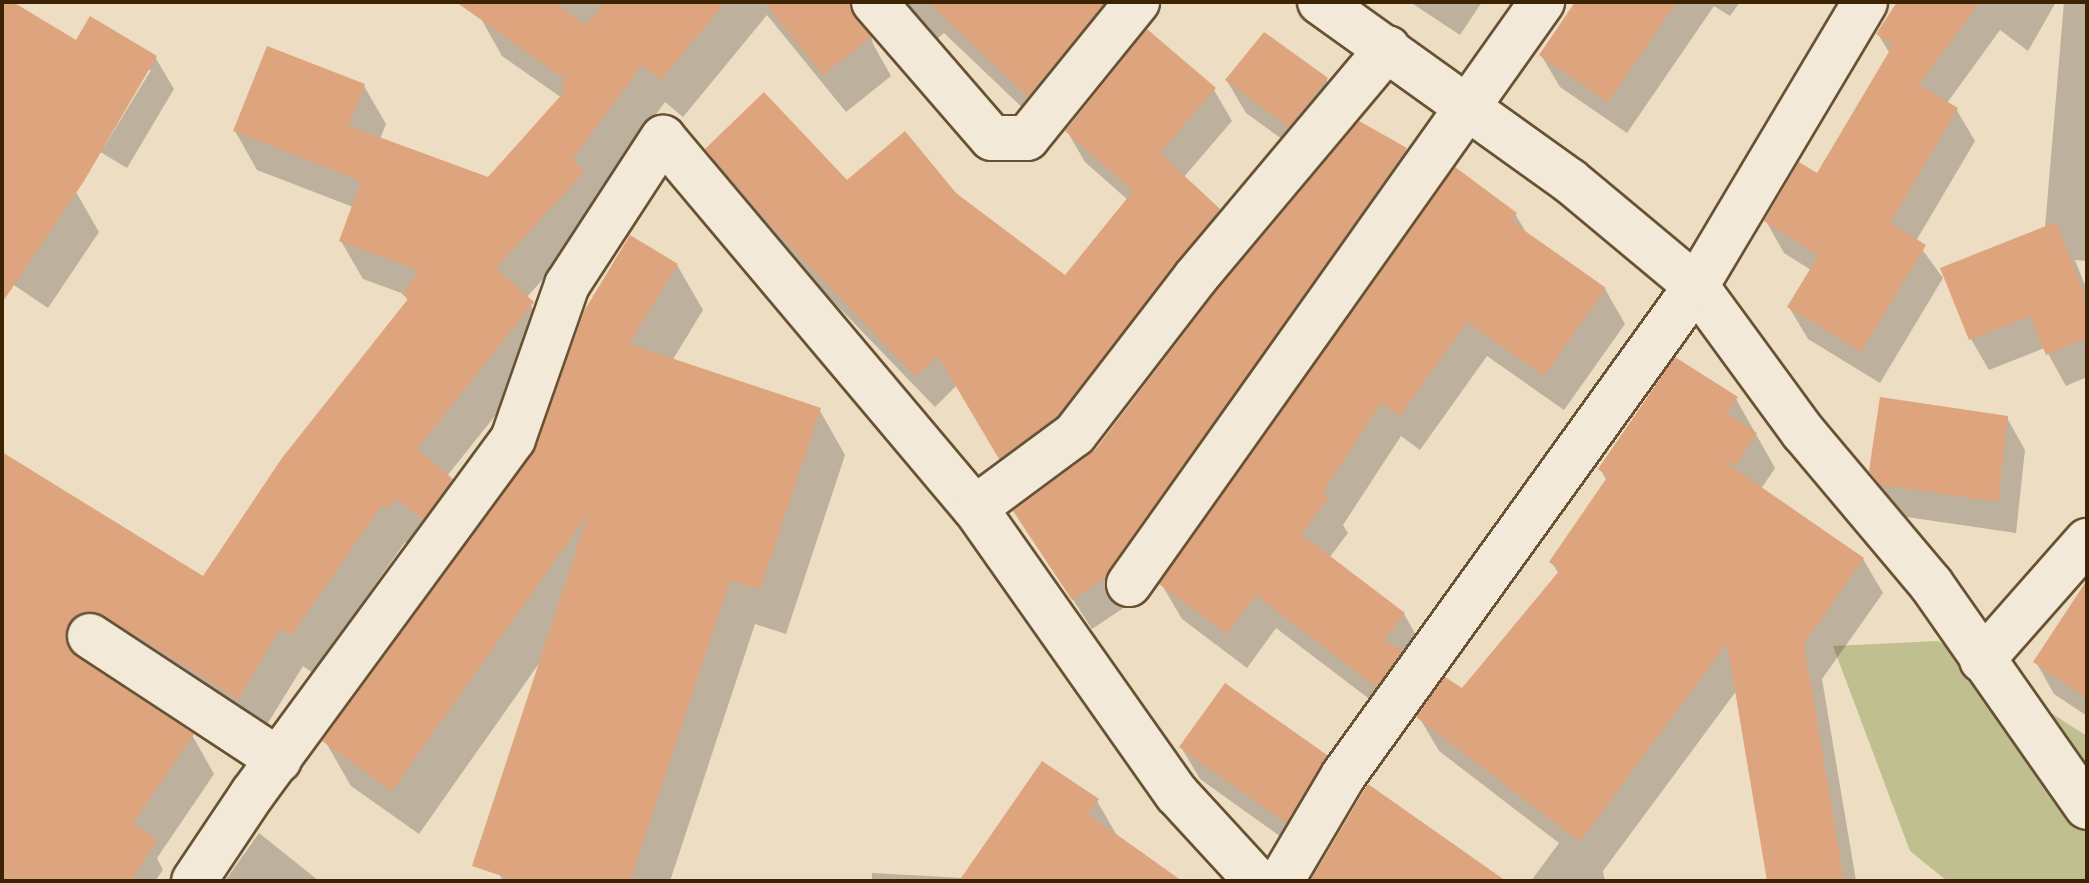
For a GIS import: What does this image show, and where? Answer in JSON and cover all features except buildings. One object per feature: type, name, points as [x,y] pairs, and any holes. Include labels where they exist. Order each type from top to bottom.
[{"type":"street","points":[[874,2],[992,138],[1027,138],[1137,2]]},
{"type":"street","points":[[1320,2],[1470,107],[1696,286],[1803,432],[1931,584],[2087,807]]},
{"type":"street","points":[[1129,584],[1542,2]]},
{"type":"street","points":[[1281,881],[1343,776],[1696,286],[1865,2]]},
{"type":"street","points":[[975,508],[1075,434],[1195,278],[1388,48]]},
{"type":"street","points":[[194,881],[513,439],[567,285],[663,138],[975,508],[1177,794],[1257,881]]},
{"type":"street","points":[[1982,660],[2087,541]]},
{"type":"street","points":[[90,636],[279,760]]},
{"type":"shaded area","points":[[1938,641],[2087,736],[2087,881],[1947,881],[1910,851],[1833,646]]}]
